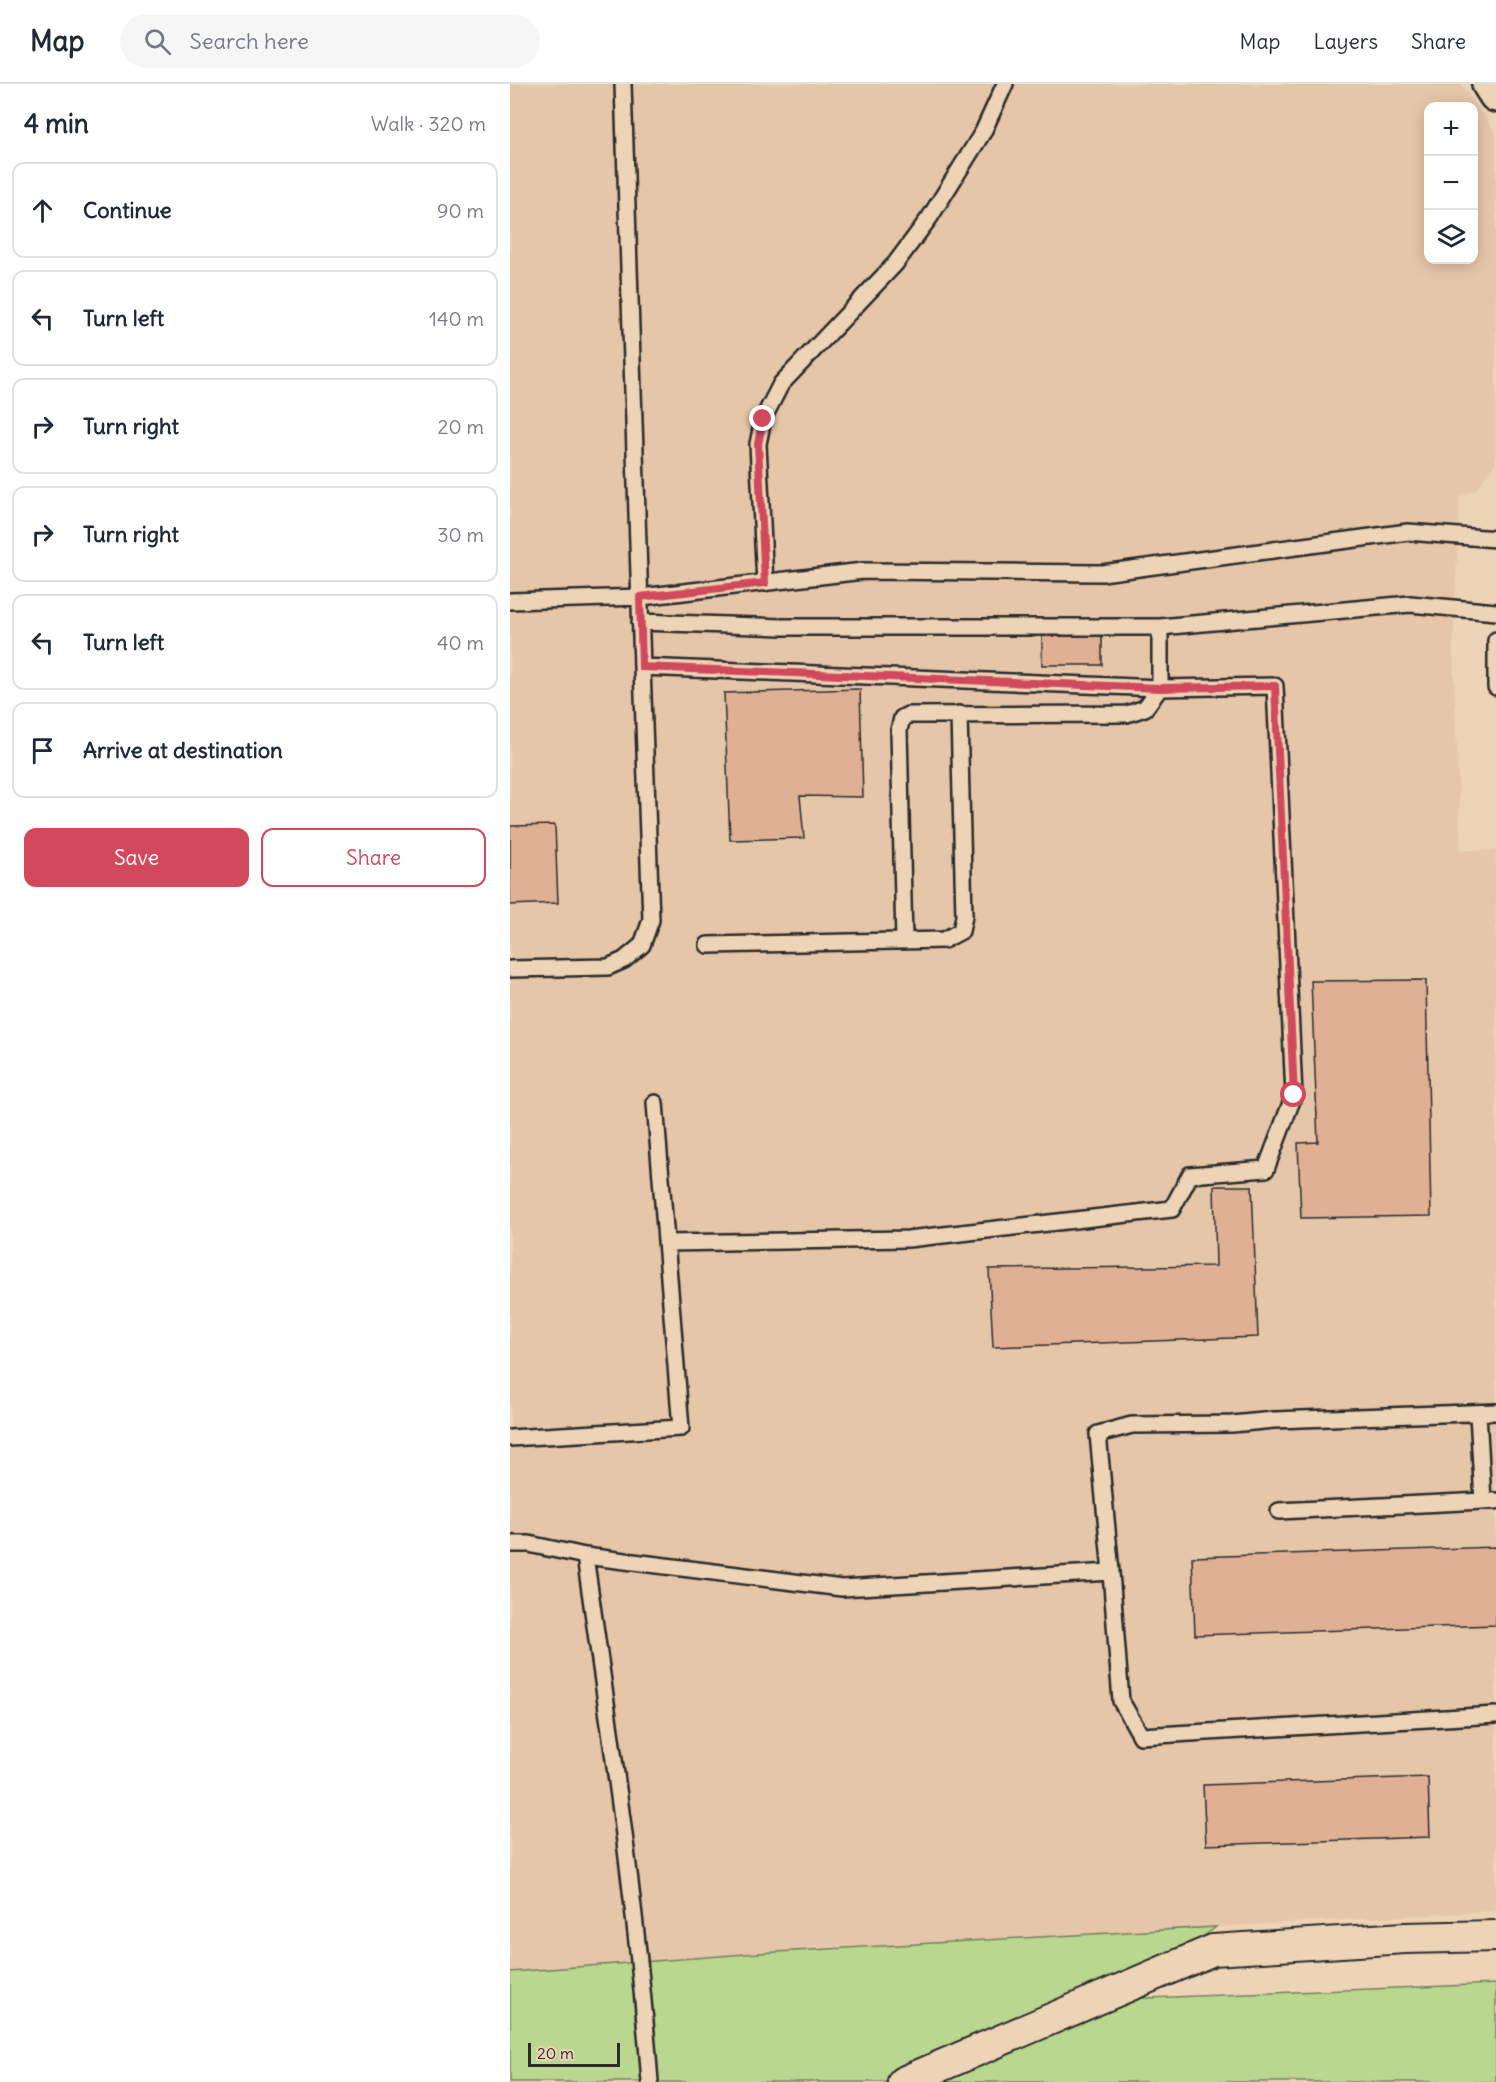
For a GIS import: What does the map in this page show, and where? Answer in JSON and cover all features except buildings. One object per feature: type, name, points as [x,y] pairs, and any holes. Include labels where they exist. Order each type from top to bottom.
[{"type":"main road","points":[[1489,84],[1496,95]]},
{"type":"street","points":[[903,2082],[1213,1950],[1405,1938],[1496,1936]]},
{"type":"lane","points":[[510,969],[608,967],[624,960],[642,945],[651,920],[623,84]]},
{"type":"lane","points":[[765,583],[758,444],[763,419],[782,384],[895,264],[930,217],[983,132],[1005,84]]},
{"type":"lane","points":[[510,602],[640,597],[863,571],[1102,573],[1408,532],[1496,539]]},
{"type":"lane","points":[[640,622],[782,627],[1160,627],[1410,604],[1496,612]]},
{"type":"lane","points":[[904,941],[899,723],[902,718],[908,715],[959,714],[1127,714],[1145,708],[1160,688],[1160,627]]},
{"type":"lane","points":[[1496,640],[1496,687]]},
{"type":"lane","points":[[642,667],[1160,688],[1275,686],[1294,1095],[1266,1169],[1190,1175],[1172,1209],[908,1239],[666,1243]]},
{"type":"lane","points":[[708,945],[944,940],[961,932],[964,916],[959,714]]},
{"type":"lane","points":[[510,1438],[681,1428],[655,1103]]},
{"type":"lane","points":[[1496,1412],[1274,1420],[1232,1424],[1132,1425],[1098,1434],[1121,1701],[1141,1736],[1496,1715]]},
{"type":"lane","points":[[1278,1511],[1489,1501],[1478,1413]]},
{"type":"lane","points":[[510,1544],[529,1544],[585,1556],[842,1588],[1111,1572]]},
{"type":"lane","points":[[585,1556],[621,1812],[645,2012],[650,2082]]},
{"type":"shaded area","points":[[510,84],[1461,84],[1474,102],[1424,102],[1424,264],[1478,264],[1478,108],[1496,133],[1496,462],[1477,489],[1460,497],[1453,651],[1461,850],[1496,850],[1496,1911],[759,1953],[510,1972]]},
{"type":"green space","points":[[1216,1927],[1123,1999],[1496,1984],[1496,2082],[510,2082],[510,1972],[759,1953]]},
{"type":"route","points":[[763,419],[758,444],[765,583],[640,597],[642,667],[1160,688],[1275,686],[1294,1095]]}]
